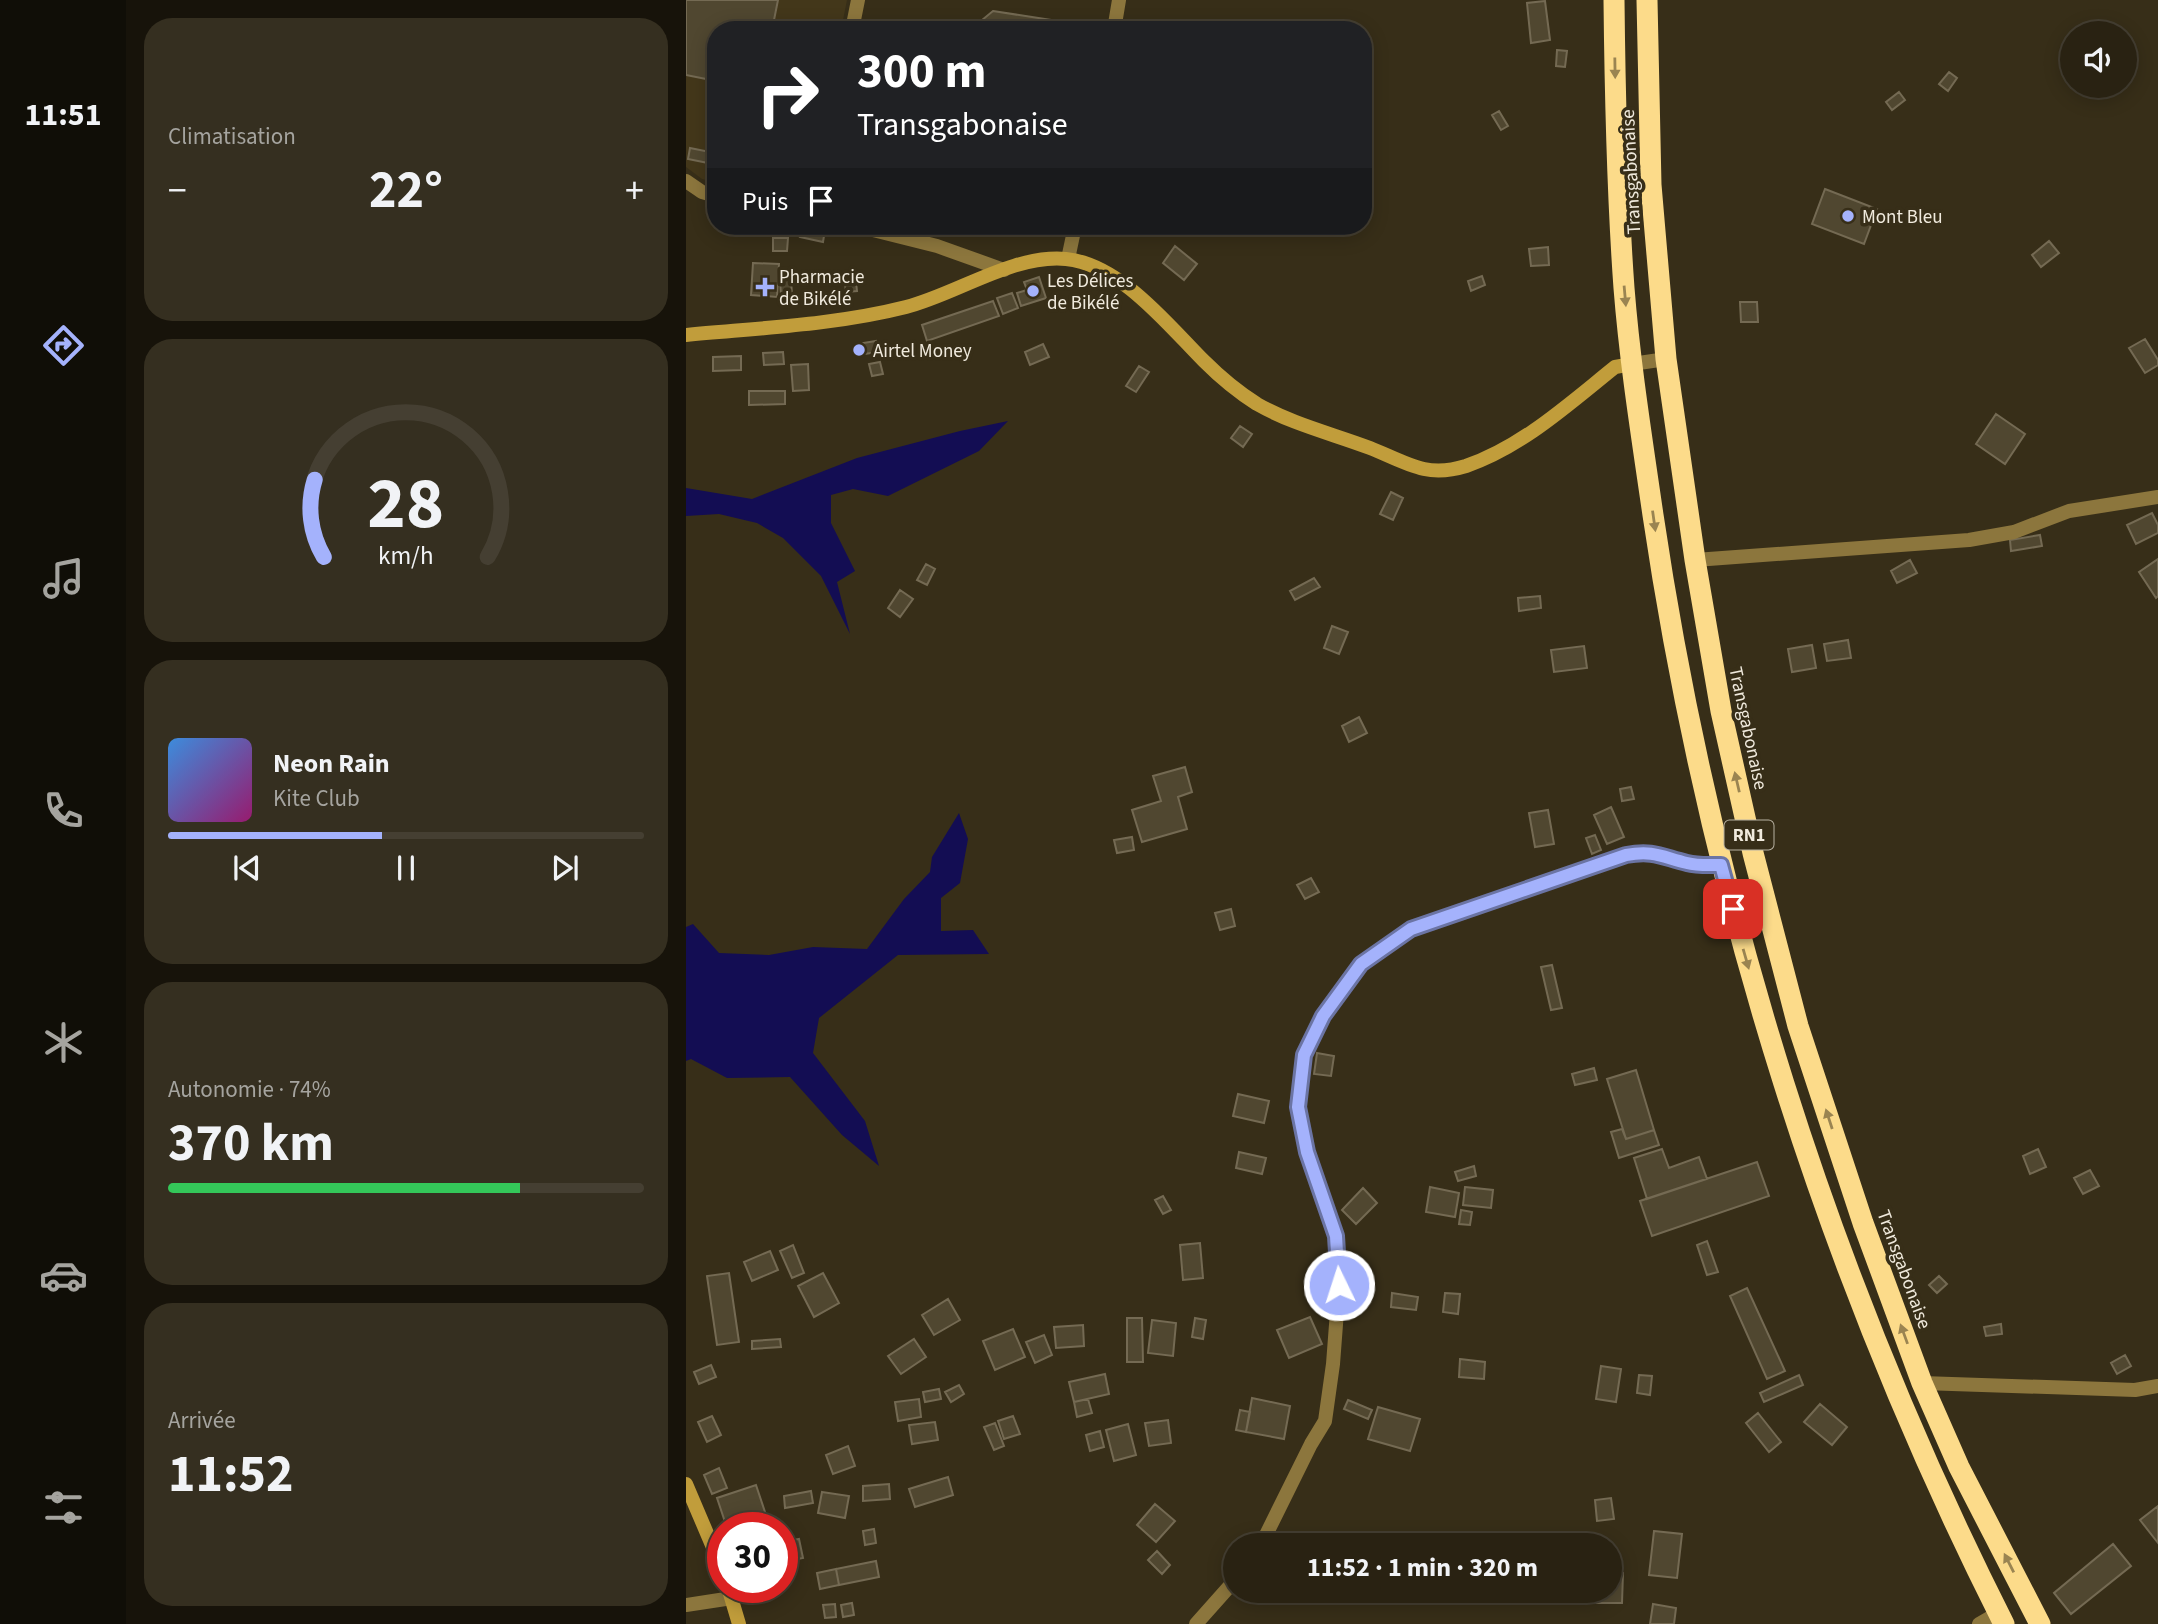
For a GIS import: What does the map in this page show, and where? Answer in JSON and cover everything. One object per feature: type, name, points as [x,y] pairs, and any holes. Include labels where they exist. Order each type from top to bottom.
[{"type":"highway","name":"Transgabonaise","points":[[1614,0],[1619,186],[1624,286],[1632,364],[1659,553],[1688,721],[1721,865],[1744,952],[1794,1114],[1859,1297],[1919,1444],[2001,1618]]},
{"type":"highway","name":"Transgabonaise","points":[[1647,0],[1651,186],[1666,359],[1695,560],[1724,724],[1753,853],[1798,1026],[1863,1223],[1922,1383],[1959,1467],[2040,1624]]},
{"type":"street","points":[[854,21],[858,0]]},
{"type":"street","points":[[1116,21],[1119,0]]},
{"type":"street","points":[[686,181],[707,193]]},
{"type":"street","points":[[893,235],[937,246],[1004,270]]},
{"type":"street","points":[[1068,259],[1073,235]]},
{"type":"street","points":[[686,335],[870,315],[908,306],[1035,260],[1068,259],[1086,264],[1116,279],[1157,312],[1239,392],[1259,405],[1423,469],[1443,471],[1466,466],[1534,431],[1615,367],[1666,359]]},
{"type":"street","points":[[1695,560],[1969,540],[2014,532],[2069,511],[2158,498]]},
{"type":"street","points":[[1267,1533],[1325,1421],[1333,1364],[1339,1285],[1336,1236],[1307,1152],[1298,1107],[1304,1055],[1323,1016],[1361,964],[1411,929],[1626,855],[1650,852],[1686,863],[1721,865]]},
{"type":"street","points":[[1922,1383],[2135,1390],[2158,1386]]},
{"type":"street","points":[[686,1485],[707,1534]]},
{"type":"street","points":[[1196,1624],[1223,1594]]},
{"type":"street","points":[[686,1605],[707,1599]]},
{"type":"street","points":[[733,1603],[739,1624]]},
{"type":"street","points":[[1979,1624],[2001,1618]]},
{"type":"shaded area","points":[[686,0],[847,0],[843,21],[707,21],[707,180],[686,167]]},
{"type":"shaded area","points":[[1008,421],[979,451],[888,496],[853,489],[831,495],[831,523],[855,571],[837,582],[850,634],[821,576],[783,538],[757,523],[719,514],[686,516],[686,488],[752,499],[857,458]]},
{"type":"shaded area","points":[[959,813],[968,839],[960,883],[941,898],[941,931],[973,930],[989,954],[898,955],[819,1018],[813,1053],[865,1121],[879,1166],[842,1135],[790,1077],[727,1078],[691,1059],[686,1061],[686,927],[693,924],[719,953],[769,955],[813,947],[867,949],[904,899],[930,872],[932,857]]},
{"type":"building","points":[[686,0],[778,0],[774,21],[707,21],[707,79],[686,75]]},
{"type":"building","points":[[1545,1],[1550,40],[1531,43],[1527,3]]},
{"type":"building","points":[[993,11],[1052,21],[981,21]]},
{"type":"building","points":[[1557,50],[1567,51],[1565,67],[1556,66]]},
{"type":"building","points":[[1949,72],[1957,78],[1948,91],[1939,84]]},
{"type":"building","points":[[1899,92],[1905,100],[1892,110],[1886,102]]},
{"type":"building","points":[[1499,111],[1508,126],[1501,130],[1492,115]]},
{"type":"building","points":[[690,148],[707,151],[707,163],[688,159]]},
{"type":"building","points":[[1825,189],[1877,209],[1864,244],[1812,224]]},
{"type":"building","points":[[801,235],[824,236],[823,242],[800,237]]},
{"type":"building","points":[[773,238],[788,238],[787,251],[773,251]]},
{"type":"building","points":[[2049,241],[2059,253],[2041,267],[2032,255]]},
{"type":"building","points":[[1175,246],[1197,264],[1184,280],[1163,263]]},
{"type":"building","points":[[1548,247],[1549,265],[1531,266],[1529,249]]},
{"type":"building","name":"Pharmacie de Bikélé","points":[[753,263],[779,264],[777,297],[751,295]]},
{"type":"building","points":[[855,273],[857,291],[846,292],[844,275]]},
{"type":"building","points":[[1482,276],[1485,285],[1471,291],[1468,281]]},
{"type":"building","name":"Les Délices de Bikélé","points":[[1039,277],[1046,298],[1021,306],[1017,293],[1027,290],[1024,282]]},
{"type":"building","points":[[791,279],[792,295],[781,296],[780,280]]},
{"type":"building","points":[[1012,293],[1018,308],[1003,314],[997,298]]},
{"type":"building","points":[[993,301],[999,316],[927,341],[922,325]]},
{"type":"building","points":[[1740,302],[1757,302],[1758,322],[1741,322]]},
{"type":"building","points":[[2145,339],[2158,360],[2158,365],[2145,373],[2129,348]]},
{"type":"building","points":[[876,341],[878,352],[864,354],[863,343]]},
{"type":"building","points":[[1043,344],[1049,357],[1030,365],[1025,352]]},
{"type":"building","points":[[783,352],[784,364],[764,365],[763,353]]},
{"type":"building","points":[[741,356],[741,370],[713,371],[713,357]]},
{"type":"building","points":[[880,362],[883,374],[872,376],[869,364]]},
{"type":"building","points":[[808,364],[809,390],[793,391],[791,365]]},
{"type":"building","points":[[1139,366],[1149,372],[1136,392],[1126,386]]},
{"type":"building","points":[[749,391],[785,391],[785,404],[749,405]]},
{"type":"building","points":[[1996,414],[2025,434],[2005,464],[1976,444]]},
{"type":"building","points":[[1240,426],[1252,434],[1243,447],[1231,438]]},
{"type":"building","points":[[1391,492],[1403,498],[1393,520],[1380,514]]},
{"type":"building","points":[[2152,513],[2158,525],[2158,533],[2136,544],[2127,525]]},
{"type":"building","points":[[2040,535],[2042,546],[2011,551],[2010,540]]},
{"type":"building","points":[[2158,559],[2158,596],[2156,598],[2139,572]]},
{"type":"building","points":[[1910,560],[1917,573],[1897,583],[1891,571]]},
{"type":"building","points":[[926,564],[935,569],[927,585],[917,580]]},
{"type":"building","points":[[1314,578],[1320,587],[1295,600],[1290,591]]},
{"type":"building","points":[[900,590],[913,599],[900,617],[888,608]]},
{"type":"building","points":[[1540,596],[1541,608],[1519,611],[1518,598]]},
{"type":"building","points":[[1332,626],[1348,632],[1339,654],[1324,648]]},
{"type":"building","points":[[1848,640],[1851,658],[1827,661],[1824,644]]},
{"type":"building","points":[[1812,645],[1816,668],[1792,672],[1788,649]]},
{"type":"building","points":[[1584,646],[1587,668],[1554,672],[1551,650]]},
{"type":"building","points":[[1359,717],[1367,733],[1349,742],[1342,726]]},
{"type":"building","points":[[1185,767],[1192,792],[1178,797],[1187,829],[1142,842],[1132,810],[1161,801],[1153,776]]},
{"type":"building","points":[[1631,787],[1634,799],[1622,801],[1620,789]]},
{"type":"building","points":[[1611,807],[1624,837],[1607,844],[1594,815]]},
{"type":"building","points":[[1548,810],[1554,844],[1535,847],[1529,813]]},
{"type":"building","points":[[1595,835],[1601,850],[1592,854],[1586,838]]},
{"type":"building","points":[[1132,837],[1134,850],[1117,853],[1114,840]]},
{"type":"building","points":[[1311,878],[1319,892],[1305,899],[1297,885]]},
{"type":"building","points":[[1231,909],[1235,926],[1220,930],[1215,913]]},
{"type":"building","points":[[1552,965],[1562,1008],[1551,1010],[1541,967]]},
{"type":"building","points":[[1317,1053],[1334,1056],[1331,1076],[1314,1074]]},
{"type":"building","points":[[1594,1068],[1597,1080],[1575,1085],[1572,1074]]},
{"type":"building","points":[[1636,1070],[1654,1130],[1626,1139],[1607,1079]]},
{"type":"building","points":[[1238,1094],[1269,1101],[1264,1123],[1233,1116]]},
{"type":"building","points":[[1622,1129],[1626,1139],[1654,1130],[1659,1145],[1619,1158],[1611,1132]]},
{"type":"building","points":[[1662,1149],[1669,1168],[1699,1157],[1707,1179],[1647,1199],[1634,1158]]},
{"type":"building","points":[[2038,1149],[2046,1167],[2030,1174],[2023,1156]]},
{"type":"building","points":[[1239,1152],[1266,1158],[1262,1174],[1236,1168]]},
{"type":"building","points":[[1757,1162],[1769,1196],[1652,1236],[1640,1201]]},
{"type":"building","points":[[1474,1166],[1476,1176],[1458,1181],[1455,1172]]},
{"type":"building","points":[[2090,1170],[2099,1186],[2083,1194],[2074,1178]]},
{"type":"building","points":[[1430,1187],[1459,1193],[1455,1217],[1426,1212]]},
{"type":"building","points":[[1465,1187],[1493,1190],[1491,1208],[1463,1205]]},
{"type":"building","points":[[1363,1188],[1377,1203],[1356,1224],[1342,1210]]},
{"type":"building","points":[[1163,1196],[1171,1210],[1163,1214],[1155,1200]]},
{"type":"building","points":[[1461,1210],[1472,1212],[1470,1225],[1459,1224]]},
{"type":"building","points":[[1707,1241],[1718,1272],[1707,1275],[1697,1245]]},
{"type":"building","points":[[1200,1243],[1203,1278],[1183,1280],[1180,1245]]},
{"type":"building","points":[[793,1245],[804,1273],[792,1278],[780,1251]]},
{"type":"building","points":[[770,1251],[778,1270],[752,1281],[744,1262]]},
{"type":"building","points":[[729,1273],[739,1342],[717,1345],[707,1276]]},
{"type":"building","points":[[823,1273],[839,1303],[814,1317],[798,1286]]},
{"type":"building","points":[[1939,1276],[1947,1284],[1937,1293],[1929,1285]]},
{"type":"building","points":[[1747,1288],[1785,1371],[1767,1379],[1730,1296]]},
{"type":"building","points":[[1392,1293],[1418,1297],[1416,1310],[1391,1307]]},
{"type":"building","points":[[1445,1293],[1460,1294],[1458,1314],[1443,1312]]},
{"type":"building","points":[[948,1299],[960,1320],[934,1335],[922,1315]]},
{"type":"building","points":[[1310,1317],[1322,1344],[1289,1358],[1277,1330]]},
{"type":"building","points":[[1127,1318],[1142,1318],[1143,1362],[1127,1362]]},
{"type":"building","points":[[1195,1318],[1206,1320],[1203,1339],[1192,1337]]},
{"type":"building","points":[[1152,1320],[1176,1323],[1173,1356],[1148,1353]]},
{"type":"building","points":[[2001,1324],[2002,1334],[1986,1336],[1984,1327]]},
{"type":"building","points":[[1083,1325],[1084,1346],[1056,1348],[1054,1327]]},
{"type":"building","points":[[1013,1329],[1025,1357],[995,1370],[983,1341]]},
{"type":"building","points":[[1044,1335],[1052,1355],[1035,1363],[1026,1342]]},
{"type":"building","points":[[780,1339],[781,1347],[752,1349],[752,1341]]},
{"type":"building","points":[[914,1339],[926,1357],[901,1374],[888,1356]]},
{"type":"building","points":[[2125,1355],[2131,1366],[2117,1374],[2111,1363]]},
{"type":"building","points":[[1460,1359],[1485,1362],[1484,1379],[1459,1377]]},
{"type":"building","points":[[711,1365],[716,1377],[699,1384],[694,1372]]},
{"type":"building","points":[[1601,1366],[1621,1369],[1616,1402],[1596,1399]]},
{"type":"building","points":[[1105,1374],[1109,1394],[1074,1402],[1069,1382]]},
{"type":"building","points":[[1639,1375],[1652,1376],[1650,1395],[1637,1393]]},
{"type":"building","points":[[1799,1375],[1803,1385],[1764,1402],[1760,1393]]},
{"type":"building","points":[[959,1385],[964,1394],[951,1402],[945,1392]]},
{"type":"building","points":[[939,1389],[941,1399],[925,1402],[923,1392]]},
{"type":"building","points":[[1252,1398],[1290,1406],[1284,1439],[1246,1432]]},
{"type":"building","points":[[919,1399],[921,1417],[898,1421],[895,1402]]},
{"type":"building","points":[[1088,1399],[1092,1413],[1077,1417],[1074,1402]]},
{"type":"building","points":[[1348,1400],[1372,1410],[1368,1419],[1344,1409]]},
{"type":"building","points":[[1820,1404],[1847,1427],[1832,1445],[1804,1422]]},
{"type":"building","points":[[1378,1407],[1420,1419],[1410,1451],[1368,1439]]},
{"type":"building","points":[[1240,1410],[1250,1412],[1246,1432],[1236,1430]]},
{"type":"building","points":[[1758,1413],[1781,1442],[1769,1452],[1746,1423]]},
{"type":"building","points":[[712,1416],[721,1435],[707,1442],[698,1422]]},
{"type":"building","points":[[1013,1416],[1020,1434],[1004,1439],[998,1421]]},
{"type":"building","points":[[1168,1420],[1171,1443],[1149,1446],[1145,1423]]},
{"type":"building","points":[[935,1422],[938,1440],[912,1444],[909,1425]]},
{"type":"building","points":[[995,1423],[1004,1446],[994,1450],[984,1427]]},
{"type":"building","points":[[1128,1424],[1136,1455],[1114,1461],[1106,1430]]},
{"type":"building","points":[[1100,1431],[1104,1447],[1090,1451],[1086,1435]]},
{"type":"building","points":[[848,1446],[855,1466],[833,1474],[826,1455]]},
{"type":"building","points":[[719,1468],[727,1488],[712,1494],[704,1475]]},
{"type":"building","points":[[948,1477],[953,1495],[915,1507],[909,1489]]},
{"type":"building","points":[[889,1484],[890,1499],[863,1501],[863,1486]]},
{"type":"building","points":[[756,1485],[765,1512],[722,1512],[717,1498]]},
{"type":"building","points":[[811,1491],[813,1503],[785,1508],[784,1496]]},
{"type":"building","points":[[822,1492],[849,1496],[845,1518],[818,1513]]},
{"type":"building","points":[[1611,1498],[1614,1519],[1597,1521],[1595,1500]]},
{"type":"building","points":[[1155,1504],[1175,1521],[1156,1542],[1137,1525]]},
{"type":"building","points":[[2158,1506],[2158,1543],[2140,1520]]},
{"type":"building","points":[[874,1529],[876,1543],[865,1545],[863,1531]]},
{"type":"building","points":[[1654,1531],[1682,1534],[1677,1578],[1649,1575]]},
{"type":"building","points":[[798,1539],[803,1558],[798,1559]]},
{"type":"building","points":[[2113,1544],[2131,1566],[2071,1614],[2054,1593]]},
{"type":"building","points":[[1157,1551],[1170,1565],[1162,1574],[1148,1560]]},
{"type":"building","points":[[876,1561],[879,1577],[839,1585],[836,1569]]},
{"type":"building","points":[[836,1569],[839,1585],[820,1589],[817,1573]]},
{"type":"building","points":[[852,1603],[854,1615],[843,1617],[841,1605]]},
{"type":"building","points":[[835,1604],[836,1617],[825,1618],[823,1605]]},
{"type":"building","points":[[1653,1604],[1676,1608],[1674,1624],[1650,1624]]},
{"type":"place","name":"Mont Bleu","points":[[1848,216]]},
{"type":"place","name":"Pharmacie de Bikélé","points":[[765,287]]},
{"type":"place","name":"Les Délices de Bikélé","points":[[1033,291]]},
{"type":"place","name":"Airtel Money","points":[[859,350]]},
{"type":"route","points":[[1339,1285],[1336,1236],[1307,1152],[1298,1107],[1304,1055],[1323,1016],[1361,964],[1411,929],[1638,853],[1650,852],[1686,863],[1721,865],[1733,909]]}]
